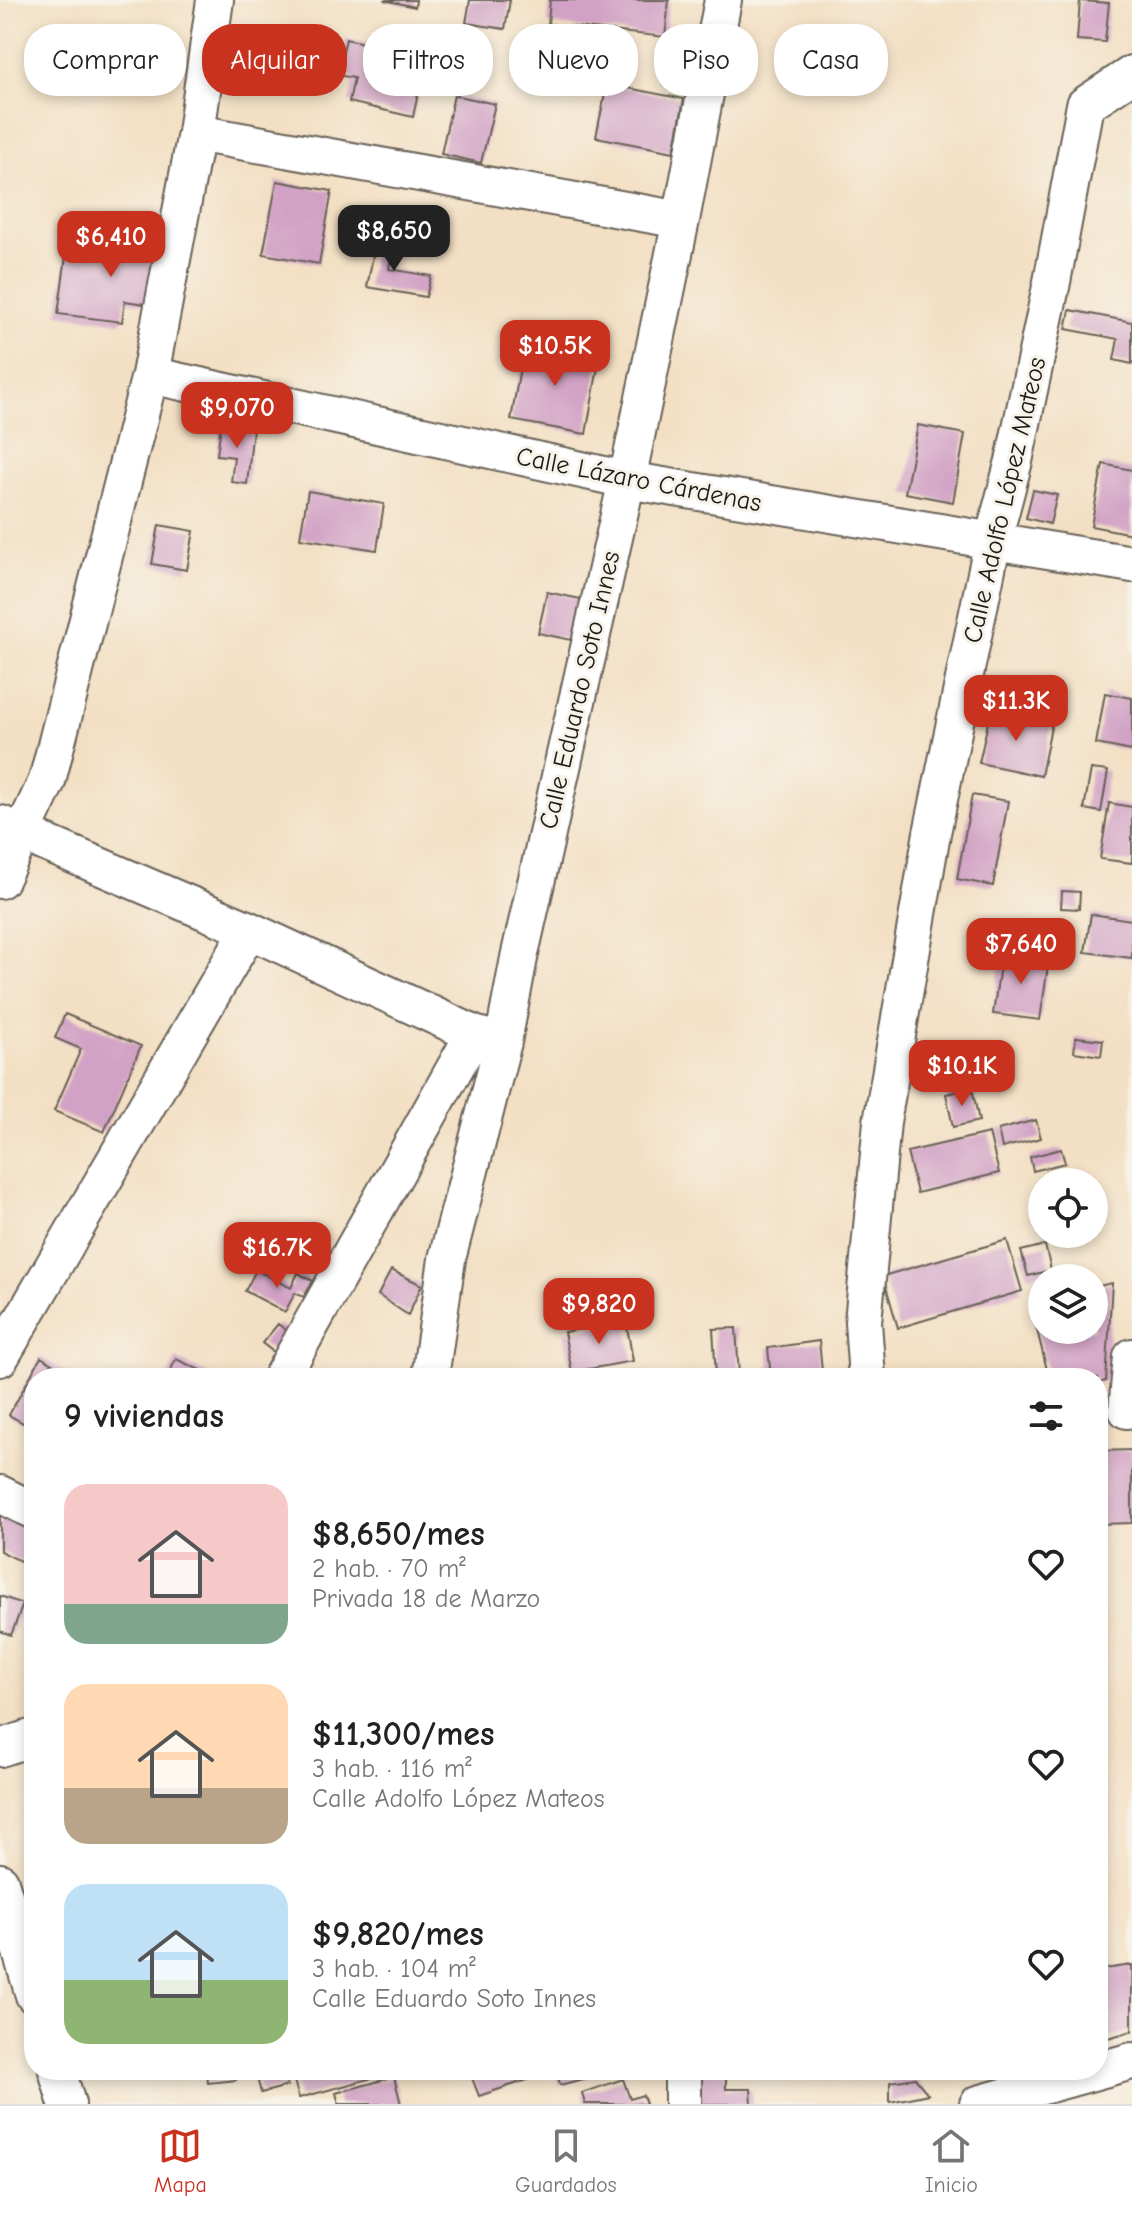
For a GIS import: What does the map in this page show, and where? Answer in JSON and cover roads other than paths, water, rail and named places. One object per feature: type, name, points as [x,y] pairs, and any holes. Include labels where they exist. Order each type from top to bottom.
[{"type":"street","points":[[0,880],[11,828],[47,781],[150,375],[196,133],[215,0]]},
{"type":"street","name":"Calle Eduardo Soto Innes","points":[[431,1368],[447,1259],[489,1038],[519,958],[627,480],[723,0]]},
{"type":"street","name":"Calle Adolfo López Mateos","points":[[866,1368],[863,1322],[882,1122],[932,833],[993,540],[1014,461],[1052,282],[1085,105],[1132,74]]},
{"type":"street","points":[[196,133],[681,220]]},
{"type":"street","name":"Calle Lázaro Cárdenas","points":[[150,375],[627,480],[1132,564]]},
{"type":"street","points":[[11,828],[489,1038],[287,1368]]},
{"type":"street","points":[[0,1358],[249,930]]},
{"type":"street","points":[[1119,1412],[1132,1357]]},
{"type":"street","points":[[0,1494],[24,1506]]},
{"type":"street","points":[[0,1748],[24,1740]]},
{"type":"street","points":[[0,1882],[24,1962]]},
{"type":"street","points":[[1108,2068],[1132,2061]]},
{"type":"street","points":[[60,2080],[67,2104]]},
{"type":"street","points":[[683,2080],[683,2104]]},
{"type":"street","points":[[978,2104],[1064,2080]]}]
